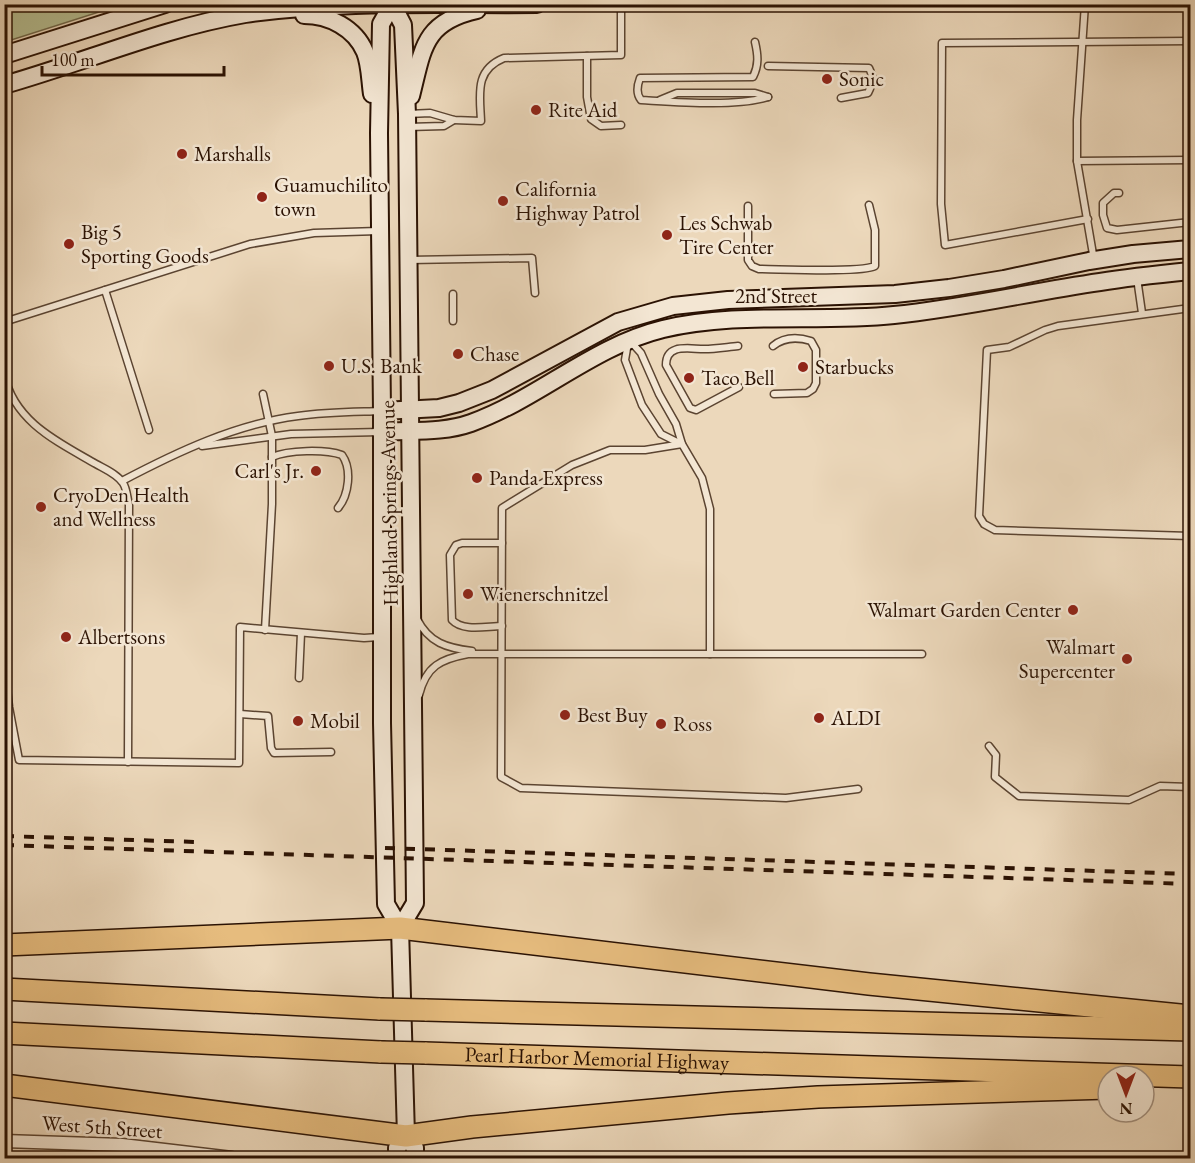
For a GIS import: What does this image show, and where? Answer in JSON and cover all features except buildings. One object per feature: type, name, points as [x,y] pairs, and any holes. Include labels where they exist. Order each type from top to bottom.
[{"type":"highway","points":[[4,945],[400,928],[869,984],[1191,1016]]},
{"type":"highway","name":"Pearl Harbor Memorial Highway","points":[[4,989],[380,1009],[1191,1030]]},
{"type":"highway","name":"Pearl Harbor Memorial Highway","points":[[4,1033],[381,1052],[1191,1077]]},
{"type":"highway","points":[[4,1085],[406,1136],[472,1127],[728,1103],[849,1096],[1096,1088]]},
{"type":"highway","points":[[1156,1086],[1191,1085]]},
{"type":"street","points":[[4,55],[165,4]]},
{"type":"street","points":[[4,85],[153,37],[243,15],[302,8],[537,4]]},
{"type":"street","points":[[379,133],[381,24],[392,5]]},
{"type":"street","name":"Highland Springs Avenue","points":[[392,5],[403,25],[407,121],[414,719],[415,903],[400,928]]},
{"type":"street","points":[[407,121],[423,47],[438,27],[461,14],[517,5]]},
{"type":"street","points":[[243,15],[324,17],[337,22],[352,34],[366,54],[379,133]]},
{"type":"street","name":"Highland Springs Avenue","points":[[379,133],[382,723],[386,904],[400,928],[406,1136],[415,1148],[415,1158]]},
{"type":"street","name":"2nd Street","points":[[382,411],[450,406],[477,397],[618,322],[673,306],[728,300],[895,294],[995,281],[1132,254],[1191,249]]},
{"type":"street","points":[[981,304],[987,292],[994,288],[1083,271],[1094,260]]},
{"type":"street","name":"2nd Street","points":[[381,432],[447,428],[472,423],[628,340],[657,330],[701,321],[844,319],[894,315],[981,304],[1060,288],[1191,271]]},
{"type":"street","points":[[792,319],[830,310],[893,306],[895,294]]},
{"type":"street","name":"Highland Springs Avenue","points":[[397,1158],[397,1148],[406,1136]]},
{"type":"street","name":"West 5th Street","points":[[4,1141],[122,1145],[232,1158]]},
{"type":"lane","points":[[407,121],[430,113],[454,120],[481,122],[480,84],[489,66],[496,61],[512,57],[621,55],[621,4]]},
{"type":"lane","points":[[1085,4],[1077,110],[1077,161],[1094,260]]},
{"type":"lane","points":[[1088,219],[945,245],[941,204],[942,43],[1191,41]]},
{"type":"lane","points":[[755,42],[758,57],[757,69],[753,77],[640,78],[637,85],[638,96],[641,100],[657,101],[755,102],[768,97]]},
{"type":"lane","points":[[587,56],[587,97],[591,119],[601,126],[621,125]]},
{"type":"lane","points":[[768,66],[869,68],[873,75],[873,84],[868,93],[841,98]]},
{"type":"lane","points":[[407,121],[444,126],[454,120]]},
{"type":"lane","points":[[1077,161],[1191,160]]},
{"type":"lane","points":[[1119,193],[1114,193],[1103,203],[1103,215],[1107,228],[1117,230],[1191,222]]},
{"type":"lane","points":[[748,206],[748,260],[752,266],[759,269],[869,269],[875,266],[875,230],[869,205]]},
{"type":"lane","points":[[4,322],[250,244],[314,233],[380,231]]},
{"type":"lane","points":[[409,260],[532,258],[535,293]]},
{"type":"lane","points":[[1137,277],[1143,313]]},
{"type":"lane","points":[[105,290],[149,430]]},
{"type":"lane","points":[[453,294],[453,321]]},
{"type":"lane","points":[[1191,308],[1058,326],[1009,347],[987,350],[979,516],[984,524],[995,530],[1191,536]]},
{"type":"lane","points":[[773,346],[783,339],[801,339],[811,341],[816,350],[816,383],[813,389],[807,393],[774,394]]},
{"type":"lane","points":[[628,340],[625,360],[642,405],[661,434],[682,444]]},
{"type":"lane","points":[[628,340],[642,353],[682,444],[702,478],[710,509],[710,654]]},
{"type":"lane","points":[[738,346],[703,349],[683,347],[672,352],[666,359],[666,365],[690,408],[696,410],[739,387]]},
{"type":"lane","points":[[4,374],[10,394],[19,409],[47,437],[122,480],[129,505],[128,762]]},
{"type":"lane","points":[[263,394],[272,436],[272,504],[265,630]]},
{"type":"lane","points":[[122,480],[221,435],[270,421],[299,416],[382,411]]},
{"type":"lane","points":[[196,447],[272,436],[331,432],[381,432]]},
{"type":"lane","points":[[682,444],[645,450],[610,450],[572,465],[502,508],[501,777],[522,788],[786,798],[858,789]]},
{"type":"lane","points":[[272,457],[282,452],[330,452],[342,455],[346,460],[347,488],[338,508]]},
{"type":"lane","points":[[502,543],[462,543],[456,545],[450,555],[452,620],[456,625],[464,627],[502,626]]},
{"type":"lane","points":[[412,589],[417,621],[429,637],[444,646],[485,653]]},
{"type":"lane","points":[[4,660],[9,707],[20,760],[239,763],[240,627],[364,638],[383,636]]},
{"type":"lane","points":[[299,678],[301,633]]},
{"type":"lane","points":[[414,719],[422,684],[435,665],[450,657],[485,653],[922,654]]},
{"type":"lane","points":[[240,714],[268,716],[271,748],[274,753],[331,752]]},
{"type":"lane","points":[[989,746],[996,755],[995,777],[1019,796],[1129,800],[1160,786],[1191,787]]},
{"type":"green space","points":[[5,4],[121,4],[121,5],[5,42]]},
{"type":"railway","points":[[4,836],[196,842]]},
{"type":"railway","points":[[4,845],[1190,884]]},
{"type":"railway","points":[[385,848],[1190,874]]},
{"type":"place","name":"Sonic","points":[[827,79]]},
{"type":"place","name":"Rite Aid","points":[[536,110]]},
{"type":"place","name":"Marshalls","points":[[182,154]]},
{"type":"place","name":"Guamuchilito town","points":[[262,197]]},
{"type":"place","name":"California Highway Patrol","points":[[503,201]]},
{"type":"place","name":"Les Schwab Tire Center","points":[[667,235]]},
{"type":"place","name":"Big 5 Sporting Goods","points":[[69,244]]},
{"type":"place","name":"Chase","points":[[458,354]]},
{"type":"place","name":"U.S. Bank","points":[[329,366]]},
{"type":"place","name":"Starbucks","points":[[803,367]]},
{"type":"place","name":"Taco Bell","points":[[689,378]]},
{"type":"place","name":"Carl's Jr.","points":[[316,471]]},
{"type":"place","name":"Panda Express","points":[[477,478]]},
{"type":"place","name":"CryoDen Health and Wellness","points":[[41,507]]},
{"type":"place","name":"Wienerschnitzel","points":[[468,594]]},
{"type":"place","name":"Walmart Garden Center","points":[[1073,610]]},
{"type":"place","name":"Albertsons","points":[[66,637]]},
{"type":"place","name":"Walmart Supercenter","points":[[1127,659]]},
{"type":"place","name":"Best Buy","points":[[565,715]]},
{"type":"place","name":"ALDI","points":[[819,718]]},
{"type":"place","name":"Mobil","points":[[298,721]]},
{"type":"place","name":"Ross","points":[[661,724]]}]
